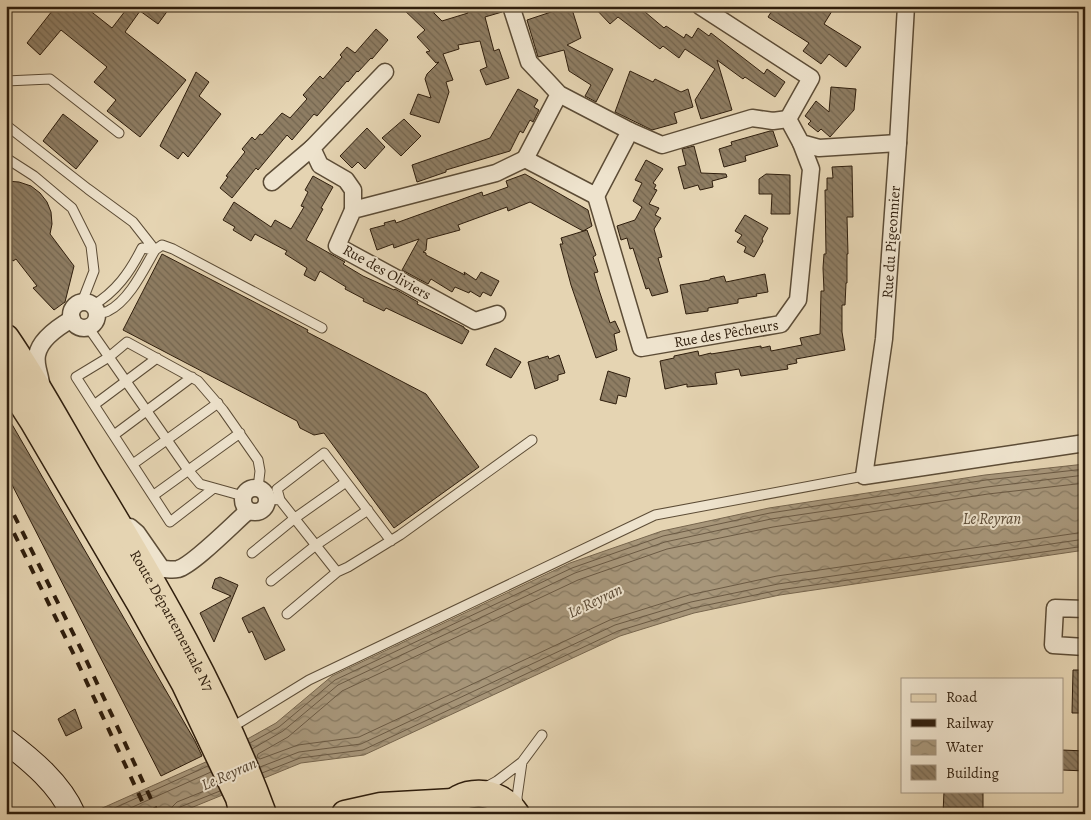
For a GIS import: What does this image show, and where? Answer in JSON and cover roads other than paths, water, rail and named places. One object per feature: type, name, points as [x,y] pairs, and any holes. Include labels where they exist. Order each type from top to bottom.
[{"type":"main road","name":"Route Départementale N7","points":[[6,338],[32,376],[46,404],[112,513],[196,665],[225,739]]},
{"type":"main road","name":"Route Départementale N7","points":[[6,352],[46,404]]},
{"type":"main road","points":[[6,379],[33,421],[141,605],[185,684],[225,739],[254,807]]},
{"type":"main road","points":[[6,741],[28,758],[57,789],[73,813]]},
{"type":"main road","points":[[345,814],[381,806],[456,803],[484,794],[495,796],[504,801],[517,814]]},
{"type":"street","points":[[511,6],[530,62],[559,94],[630,131],[662,145],[752,118],[773,121],[788,119]]},
{"type":"street","points":[[700,6],[811,78],[788,119]]},
{"type":"street","name":"Rue du Pigeonnier","points":[[864,476],[884,339],[906,6]]},
{"type":"street","points":[[272,182],[312,148],[385,72]]},
{"type":"street","points":[[312,148],[320,164],[346,180],[353,190],[353,210],[496,173],[525,159],[559,94]]},
{"type":"street","points":[[788,119],[801,143],[819,148],[898,143]]},
{"type":"street","points":[[525,159],[596,196],[630,131]]},
{"type":"street","name":"Rue des Pêcheurs","points":[[596,196],[641,348],[781,324],[798,300],[811,169],[801,143]]},
{"type":"street","name":"Rue des Oliviers","points":[[353,210],[337,246],[475,321],[497,314]]},
{"type":"street","name":"Route Départementale N7","points":[[46,404],[36,362],[37,356],[46,338],[72,319],[71,315],[74,306],[90,312]]},
{"type":"street","points":[[864,476],[1085,443]]},
{"type":"street","name":"Route Départementale N7","points":[[112,513],[138,534],[162,569],[177,570],[201,553],[259,499]]},
{"type":"street","points":[[1085,609],[1055,608],[1053,645],[1085,647]]},
{"type":"lane","points":[[6,81],[50,79],[119,133]]},
{"type":"lane","points":[[6,125],[133,222],[155,250]]},
{"type":"lane","points":[[6,158],[34,176],[72,208],[91,246],[94,271],[90,312],[109,357],[188,470],[200,484],[259,499],[295,518],[337,572]]},
{"type":"lane","points":[[90,312],[108,312],[119,303],[134,286],[155,250],[162,246],[173,249],[322,328]]},
{"type":"lane","points":[[90,312],[123,281],[142,248],[155,250]]},
{"type":"lane","points":[[214,488],[170,522],[76,377],[109,357],[127,342],[198,381],[218,403],[258,460],[260,471],[259,499]]},
{"type":"lane","points":[[94,405],[157,358]]},
{"type":"lane","points":[[114,435],[192,377]]},
{"type":"lane","points":[[132,464],[218,403]]},
{"type":"lane","points":[[154,495],[240,432]]},
{"type":"lane","points":[[287,614],[337,572],[391,541],[532,440]]},
{"type":"lane","points":[[259,499],[277,489],[324,453],[391,541]]},
{"type":"lane","points":[[225,739],[309,680],[655,515],[864,476]]},
{"type":"lane","points":[[252,553],[295,518],[346,482]]},
{"type":"lane","points":[[271,581],[316,545],[368,510]]},
{"type":"lane","points":[[456,803],[496,782],[522,762],[542,735]]},
{"type":"lane","points":[[517,814],[517,797],[522,762]]},
{"type":"water","name":"Le Reyran","points":[[1085,464],[1085,550],[780,595],[694,613],[620,636],[364,755],[301,763],[176,814],[89,814],[208,761],[276,723],[332,676],[570,563],[662,531],[769,508],[985,475]]},
{"type":"railway","points":[[6,499],[82,651],[158,814]]},
{"type":"railway","points":[[6,517],[75,657],[148,814]]}]
